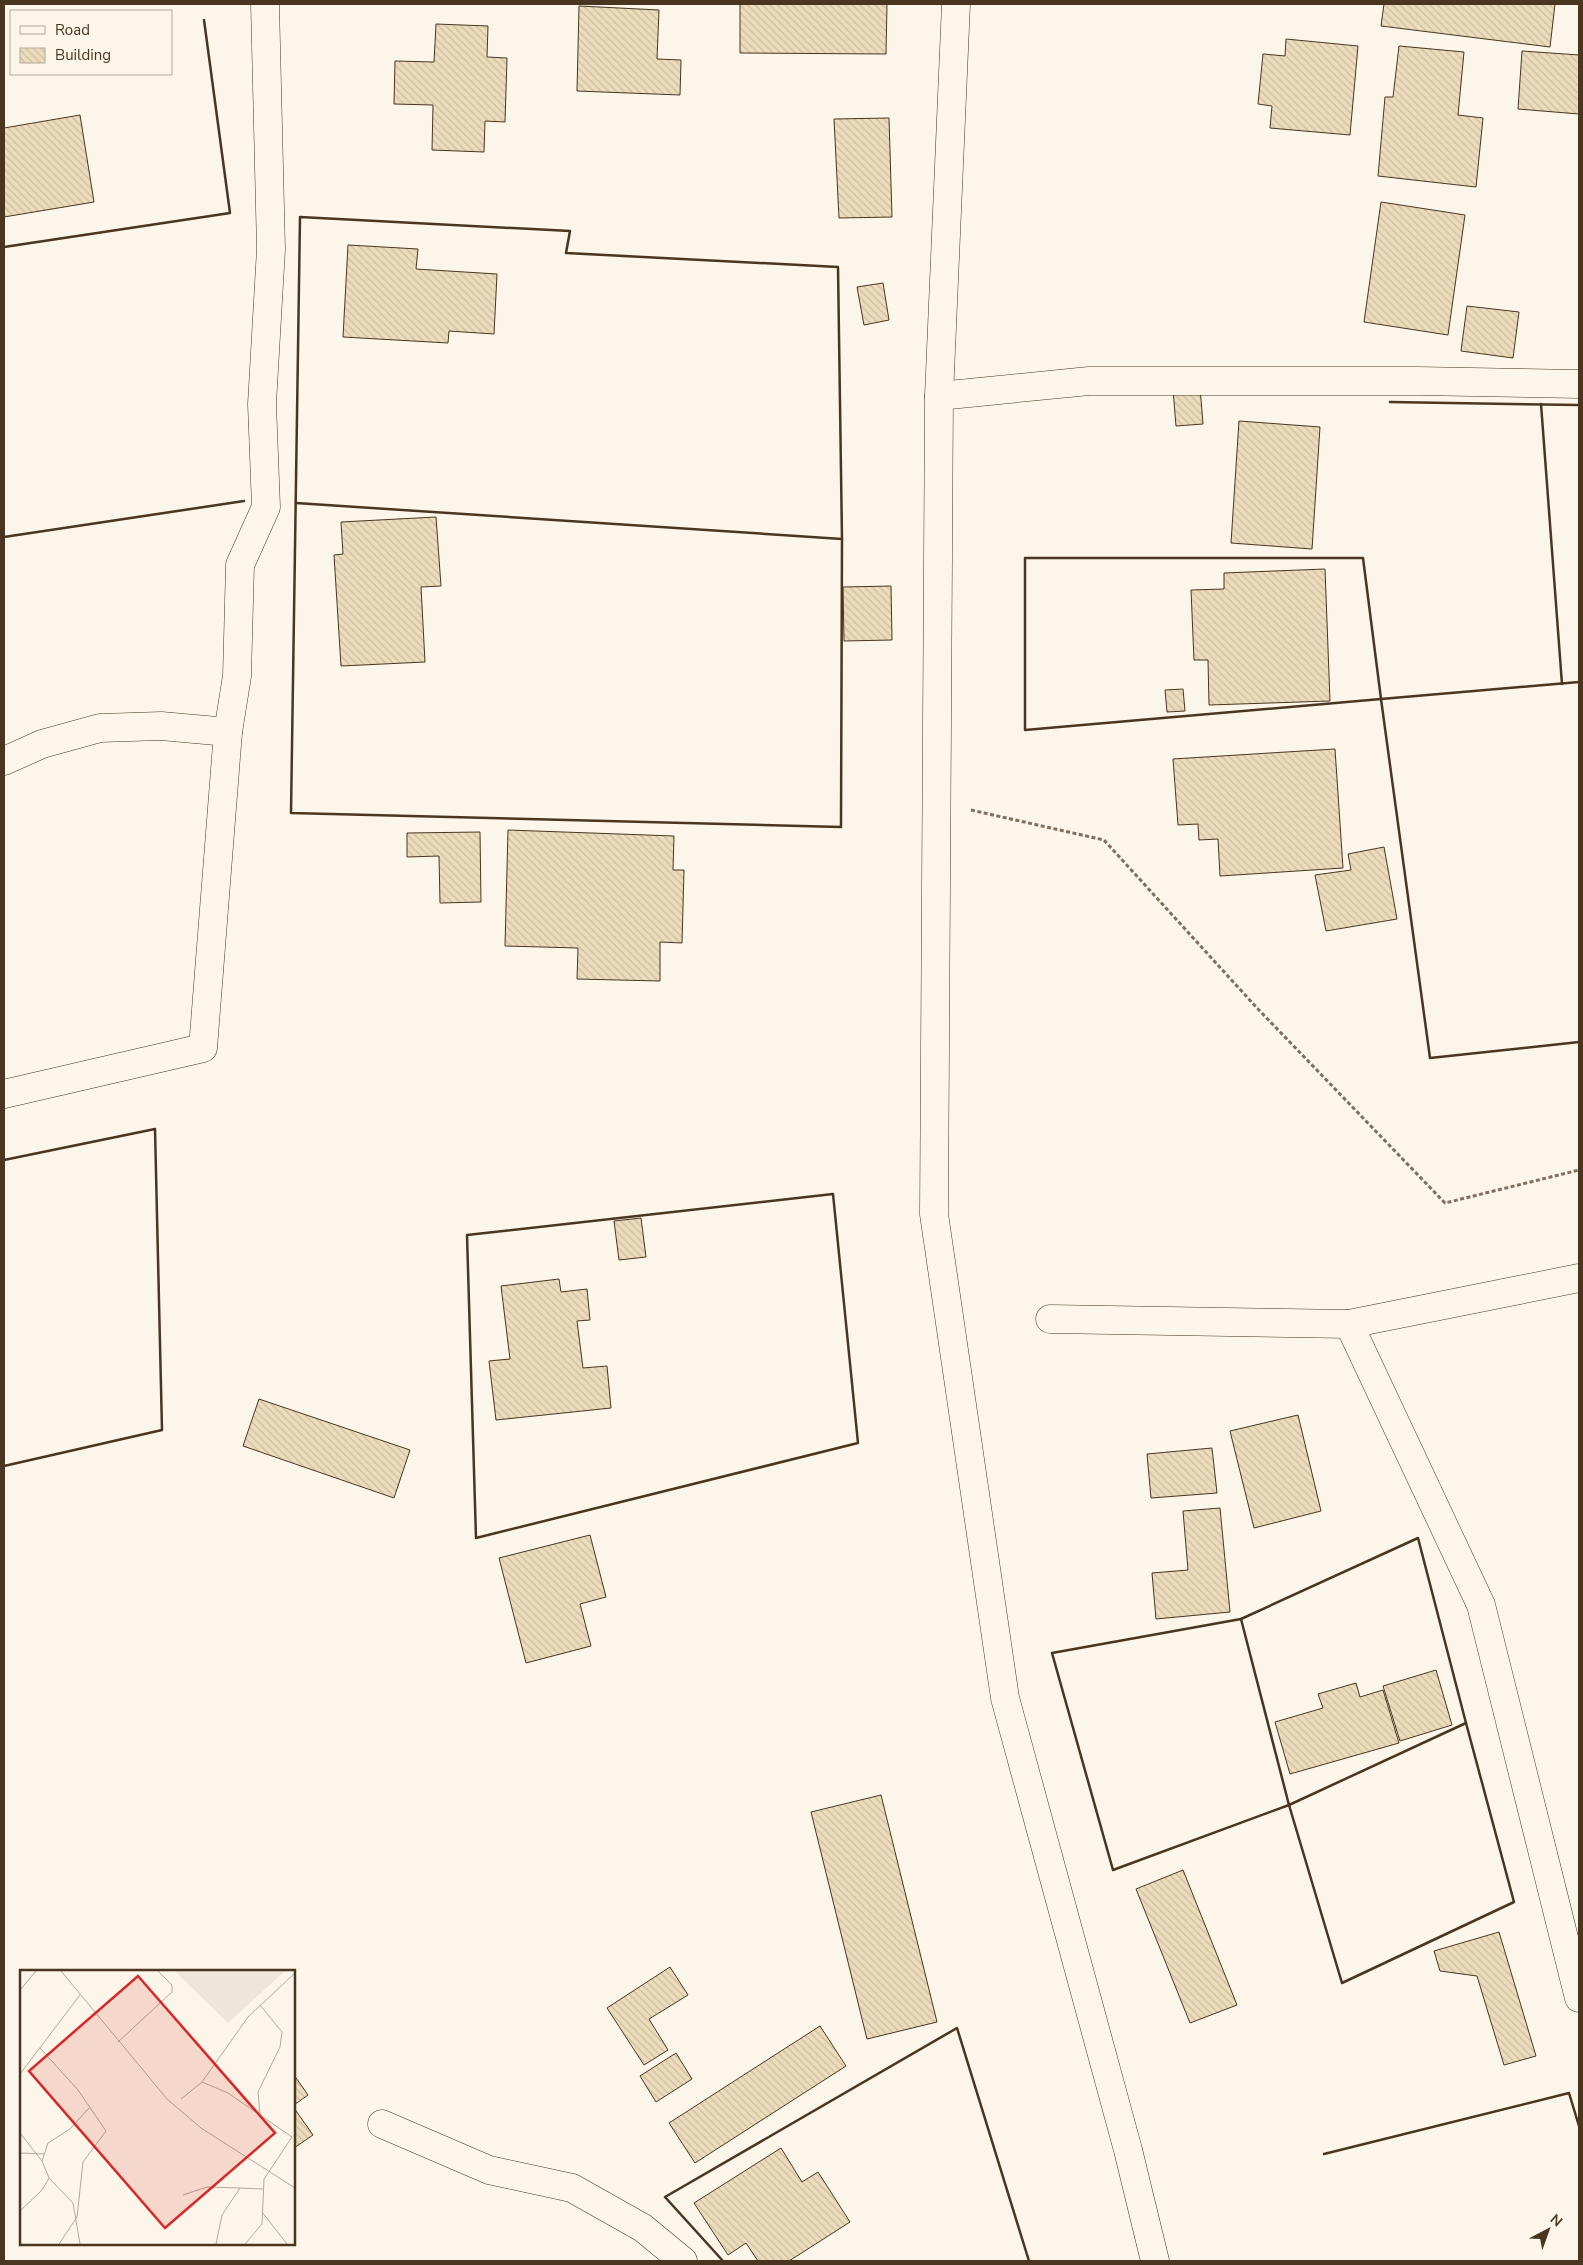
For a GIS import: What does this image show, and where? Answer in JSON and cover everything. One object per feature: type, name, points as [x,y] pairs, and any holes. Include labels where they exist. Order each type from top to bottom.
[{"type":"street","points":[[4,1094],[203,1048],[228,732],[237,676],[240,565],[266,507],[262,404],[271,249],[265,4]]},
{"type":"street","points":[[956,4],[939,396],[934,1214],[1005,1698],[1128,2150],[1155,2261]]},
{"type":"street","points":[[939,396],[1089,381],[1418,381],[1579,384]]},
{"type":"street","points":[[4,761],[42,744],[100,728],[161,726],[228,732]]},
{"type":"street","points":[[1050,1320],[1350,1324],[1579,1278]]},
{"type":"street","points":[[1350,1324],[1481,1605],[1579,1998]]},
{"type":"street","points":[[382,2124],[488,2170],[572,2188],[644,2228],[683,2261]]},
{"type":"path","points":[[936,802],[1104,840],[1257,1008],[1445,1203],[1579,1170]]},
{"type":"building","points":[[740,4],[887,4],[886,54],[740,53]]},
{"type":"building","points":[[1384,4],[1555,4],[1550,47],[1381,26]]},
{"type":"building","points":[[579,6],[659,10],[657,59],[681,60],[680,95],[577,91]]},
{"type":"building","points":[[436,24],[488,26],[487,57],[507,58],[505,122],[485,121],[484,152],[432,150],[433,105],[394,104],[395,61],[434,62]]},
{"type":"building","points":[[1286,39],[1358,46],[1350,135],[1270,128],[1272,106],[1258,104],[1263,54],[1285,56]]},
{"type":"building","points":[[1399,46],[1464,52],[1458,115],[1483,118],[1476,187],[1378,176],[1385,97],[1393,97]]},
{"type":"building","points":[[1522,51],[1579,55],[1579,114],[1518,109]]},
{"type":"building","points":[[80,115],[94,202],[4,217],[4,128]]},
{"type":"building","points":[[889,118],[892,217],[839,218],[834,119]]},
{"type":"building","points":[[1381,202],[1465,215],[1448,335],[1364,322]]},
{"type":"building","points":[[348,245],[418,249],[416,269],[497,274],[494,334],[449,331],[448,343],[343,337]]},
{"type":"building","points":[[883,283],[889,320],[864,325],[857,287]]},
{"type":"building","points":[[1467,306],[1519,312],[1513,358],[1461,351]]},
{"type":"building","points":[[1200,387],[1203,424],[1176,426],[1173,389]]},
{"type":"building","points":[[1239,421],[1320,427],[1312,549],[1231,543]]},
{"type":"building","points":[[436,517],[441,586],[421,587],[425,662],[341,666],[334,555],[343,554],[341,522]]},
{"type":"building","points":[[1325,569],[1330,701],[1209,705],[1208,660],[1194,660],[1191,590],[1224,589],[1224,573]]},
{"type":"building","points":[[891,586],[892,640],[844,641],[843,587]]},
{"type":"building","points":[[1183,689],[1185,711],[1167,712],[1165,690]]},
{"type":"building","points":[[1335,749],[1343,868],[1220,876],[1218,839],[1199,840],[1198,824],[1178,825],[1173,759]]},
{"type":"building","points":[[508,830],[674,836],[673,870],[684,870],[682,943],[660,942],[660,981],[577,979],[578,948],[505,946]]},
{"type":"building","points":[[480,832],[481,902],[440,903],[439,856],[407,857],[407,833]]},
{"type":"building","points":[[1384,847],[1397,919],[1326,931],[1315,875],[1351,870],[1348,854]]},
{"type":"building","points":[[641,1218],[646,1257],[619,1260],[614,1221]]},
{"type":"building","points":[[559,1279],[561,1292],[587,1289],[590,1320],[577,1321],[583,1368],[607,1366],[611,1408],[496,1420],[489,1361],[510,1359],[501,1286]]},
{"type":"building","points":[[259,1399],[410,1450],[394,1498],[243,1446]]},
{"type":"building","points":[[1298,1415],[1321,1511],[1254,1528],[1230,1431]]},
{"type":"building","points":[[1212,1448],[1217,1493],[1151,1498],[1147,1454]]},
{"type":"building","points":[[1220,1508],[1230,1612],[1156,1619],[1152,1573],[1188,1570],[1183,1511]]},
{"type":"building","points":[[590,1535],[606,1597],[580,1604],[591,1646],[526,1663],[499,1558]]},
{"type":"building","points":[[1436,1670],[1452,1725],[1400,1741],[1383,1686]]},
{"type":"building","points":[[1356,1683],[1360,1697],[1383,1690],[1399,1743],[1290,1774],[1275,1722],[1323,1708],[1318,1694]]},
{"type":"building","points":[[881,1795],[937,2022],[867,2039],[811,1812]]},
{"type":"building","points":[[1183,1870],[1237,2005],[1190,2023],[1136,1889]]},
{"type":"building","points":[[1499,1932],[1536,2056],[1504,2065],[1477,1976],[1440,1971],[1434,1951]]},
{"type":"building","points":[[670,1967],[688,1995],[649,2019],[668,2050],[644,2065],[607,2008]]},
{"type":"building","points":[[820,2026],[846,2066],[695,2163],[669,2123]]},
{"type":"building","points":[[676,2053],[692,2079],[656,2102],[640,2076]]},
{"type":"building","points":[[295,2076],[308,2095],[295,2104]]},
{"type":"building","points":[[295,2109],[313,2135],[295,2147]]},
{"type":"building","points":[[781,2148],[802,2182],[818,2172],[850,2222],[789,2261],[758,2261],[746,2243],[728,2255],[694,2203]]},
{"type":"wall","points":[[4,247],[230,213],[204,20]]},
{"type":"wall","points":[[300,217],[570,231],[566,253],[838,267],[842,539],[841,827],[291,813],[300,217]]},
{"type":"wall","points":[[1390,402],[1579,405]]},
{"type":"wall","points":[[1541,404],[1562,684]]},
{"type":"wall","points":[[4,537],[244,501]]},
{"type":"wall","points":[[296,503],[842,539]]},
{"type":"wall","points":[[1025,558],[1363,558],[1381,699],[1025,730],[1025,558]]},
{"type":"wall","points":[[1579,682],[1381,699],[1430,1058],[1579,1042]]},
{"type":"wall","points":[[4,1160],[155,1129],[162,1430],[4,1466]]},
{"type":"wall","points":[[833,1194],[858,1443],[476,1538],[467,1235],[833,1194]]},
{"type":"wall","points":[[1241,1619],[1418,1538],[1466,1723]]},
{"type":"wall","points":[[1241,1619],[1289,1805],[1113,1870],[1052,1653],[1241,1619]]},
{"type":"wall","points":[[1466,1723],[1514,1902],[1342,1983],[1289,1805],[1466,1723]]},
{"type":"wall","points":[[723,2261],[665,2197],[957,2028],[1029,2261]]},
{"type":"wall","points":[[1324,2154],[1569,2093],[1579,2126]]}]
